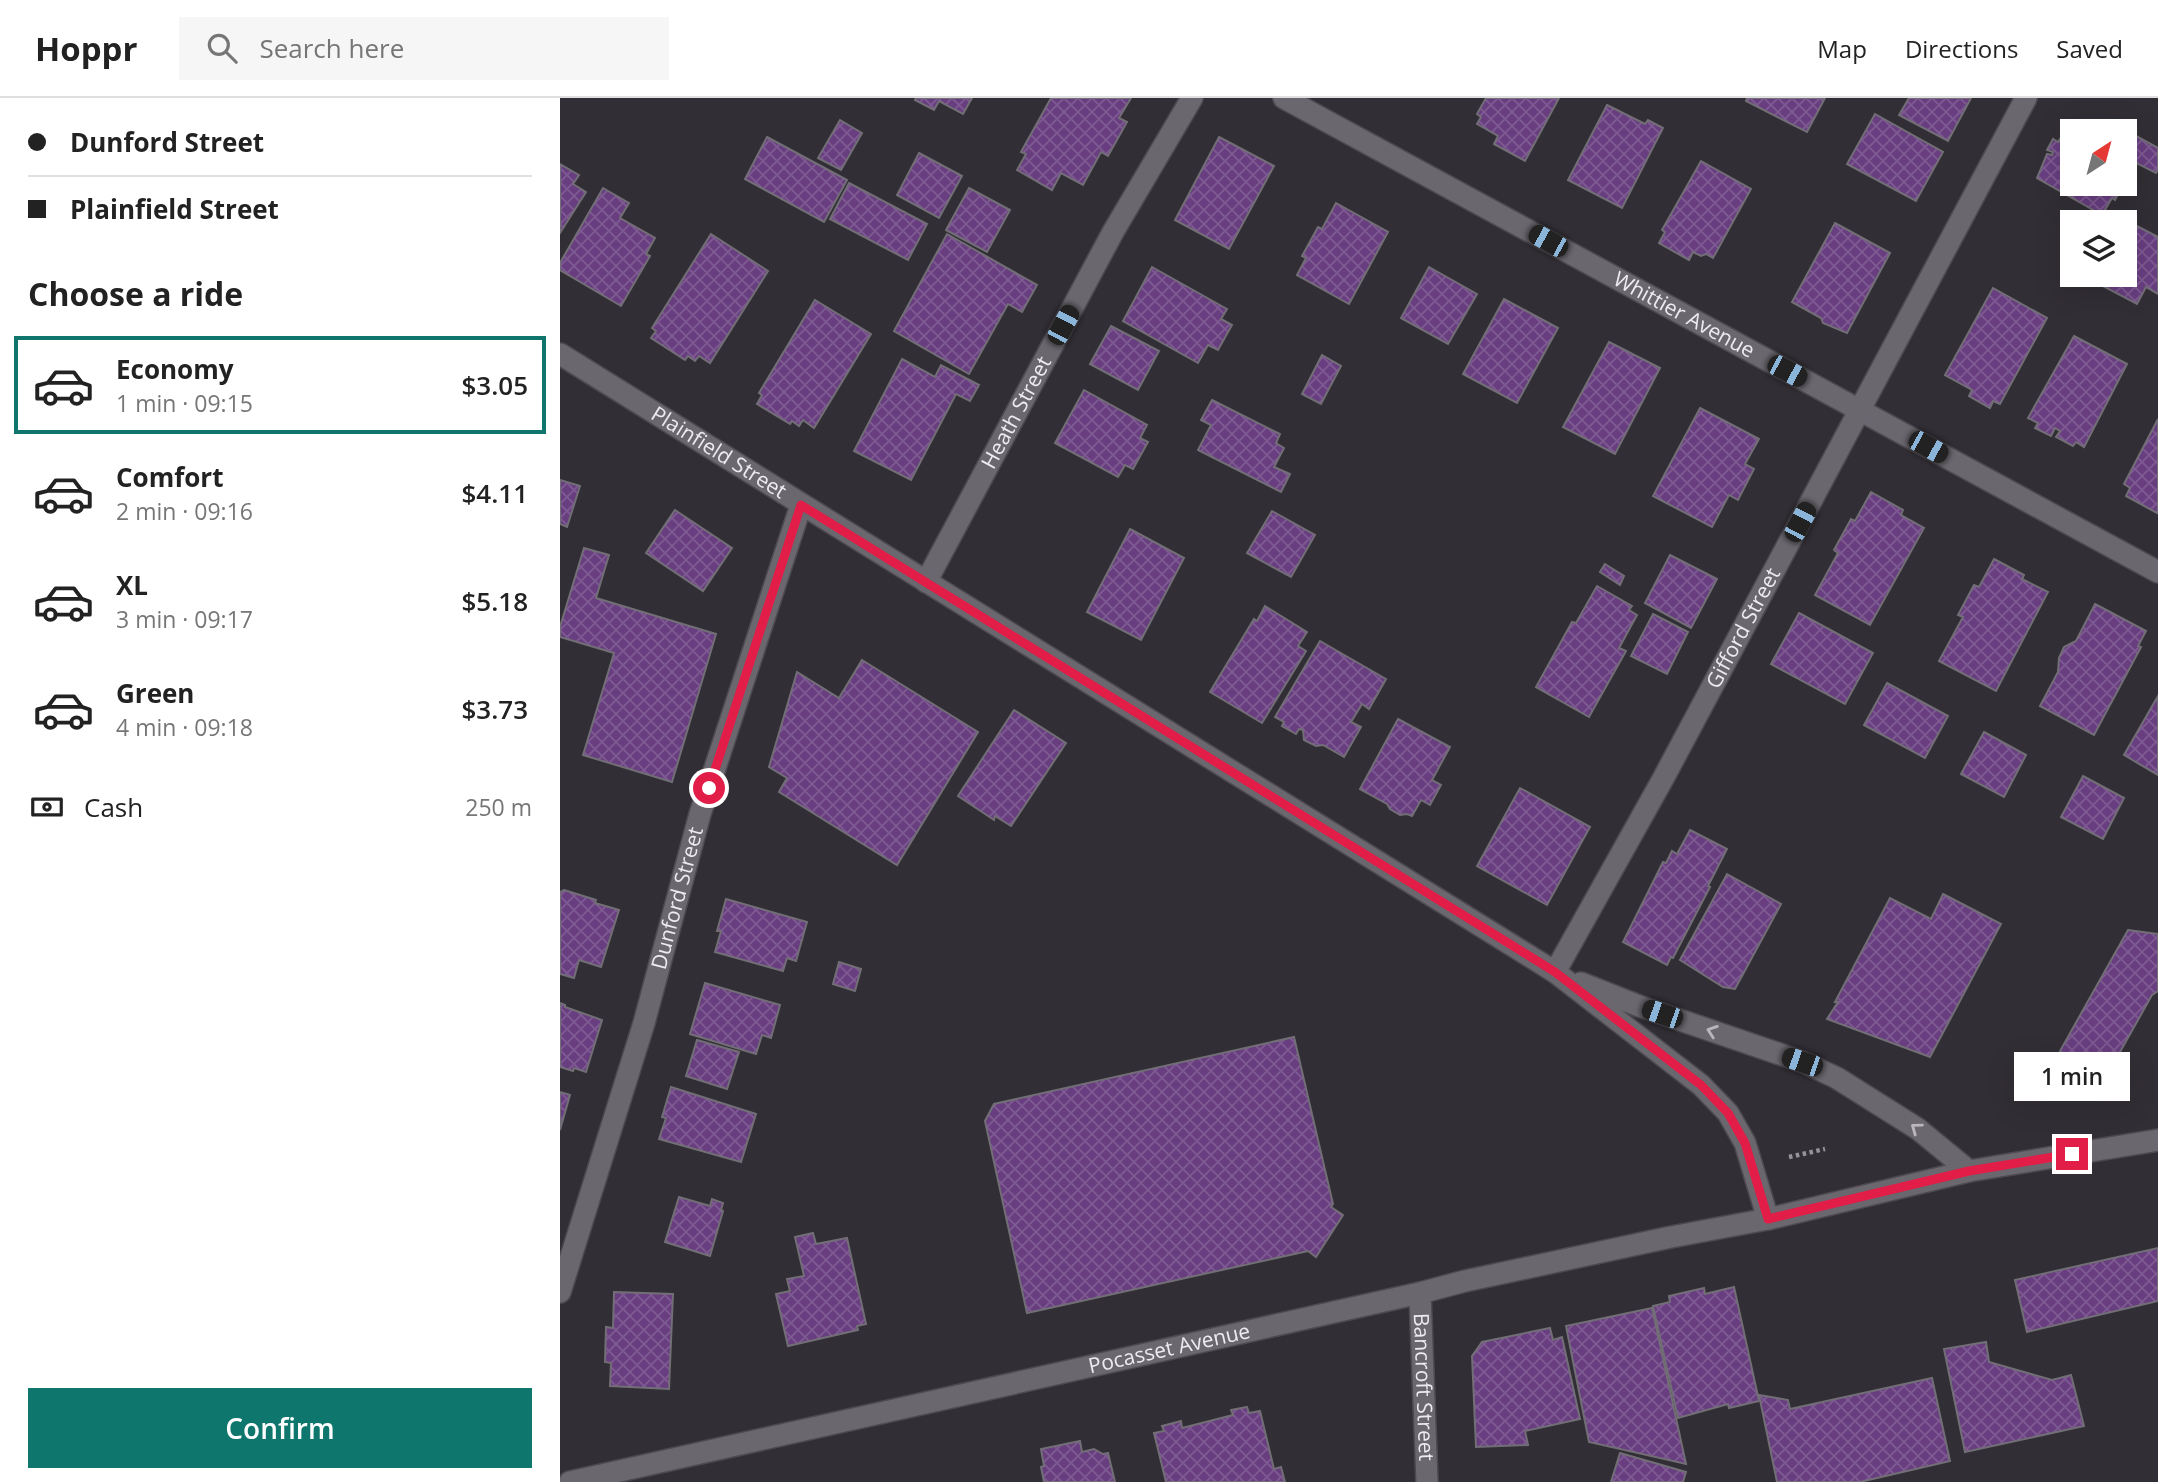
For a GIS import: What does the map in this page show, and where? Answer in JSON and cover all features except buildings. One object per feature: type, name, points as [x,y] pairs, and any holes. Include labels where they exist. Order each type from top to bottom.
[{"type":"main road","name":"Heath Street","points":[[926,582],[1112,232],[1192,98]]},
{"type":"main road","name":"Whittier Avenue","points":[[1284,98],[2158,572]]},
{"type":"main road","name":"Gifford Street","points":[[1555,972],[1664,777],[2026,98]]},
{"type":"main road","name":"Plainfield Street","points":[[560,354],[1555,972],[1701,1085],[1728,1113],[1745,1143],[1768,1219]]},
{"type":"main road","name":"Dunford Street","points":[[560,1292],[644,1023],[700,814],[801,505]]},
{"type":"main road","name":"Plainfield Street","points":[[1555,972],[1639,1006],[1802,1062],[1837,1078],[1918,1129],[1969,1171]]},
{"type":"main road","points":[[1768,1219],[1969,1171],[2158,1140]]},
{"type":"main road","name":"Pocasset Avenue","points":[[570,1482],[1465,1281],[1768,1219]]},
{"type":"main road","name":"Bancroft Street","points":[[1420,1293],[1427,1482]]},
{"type":"path","points":[[1789,1157],[1825,1149]]},
{"type":"route","points":[[709,788],[801,505],[1555,972],[1701,1085],[1728,1113],[1745,1143],[1768,1219],[1969,1171],[2072,1154]]}]
